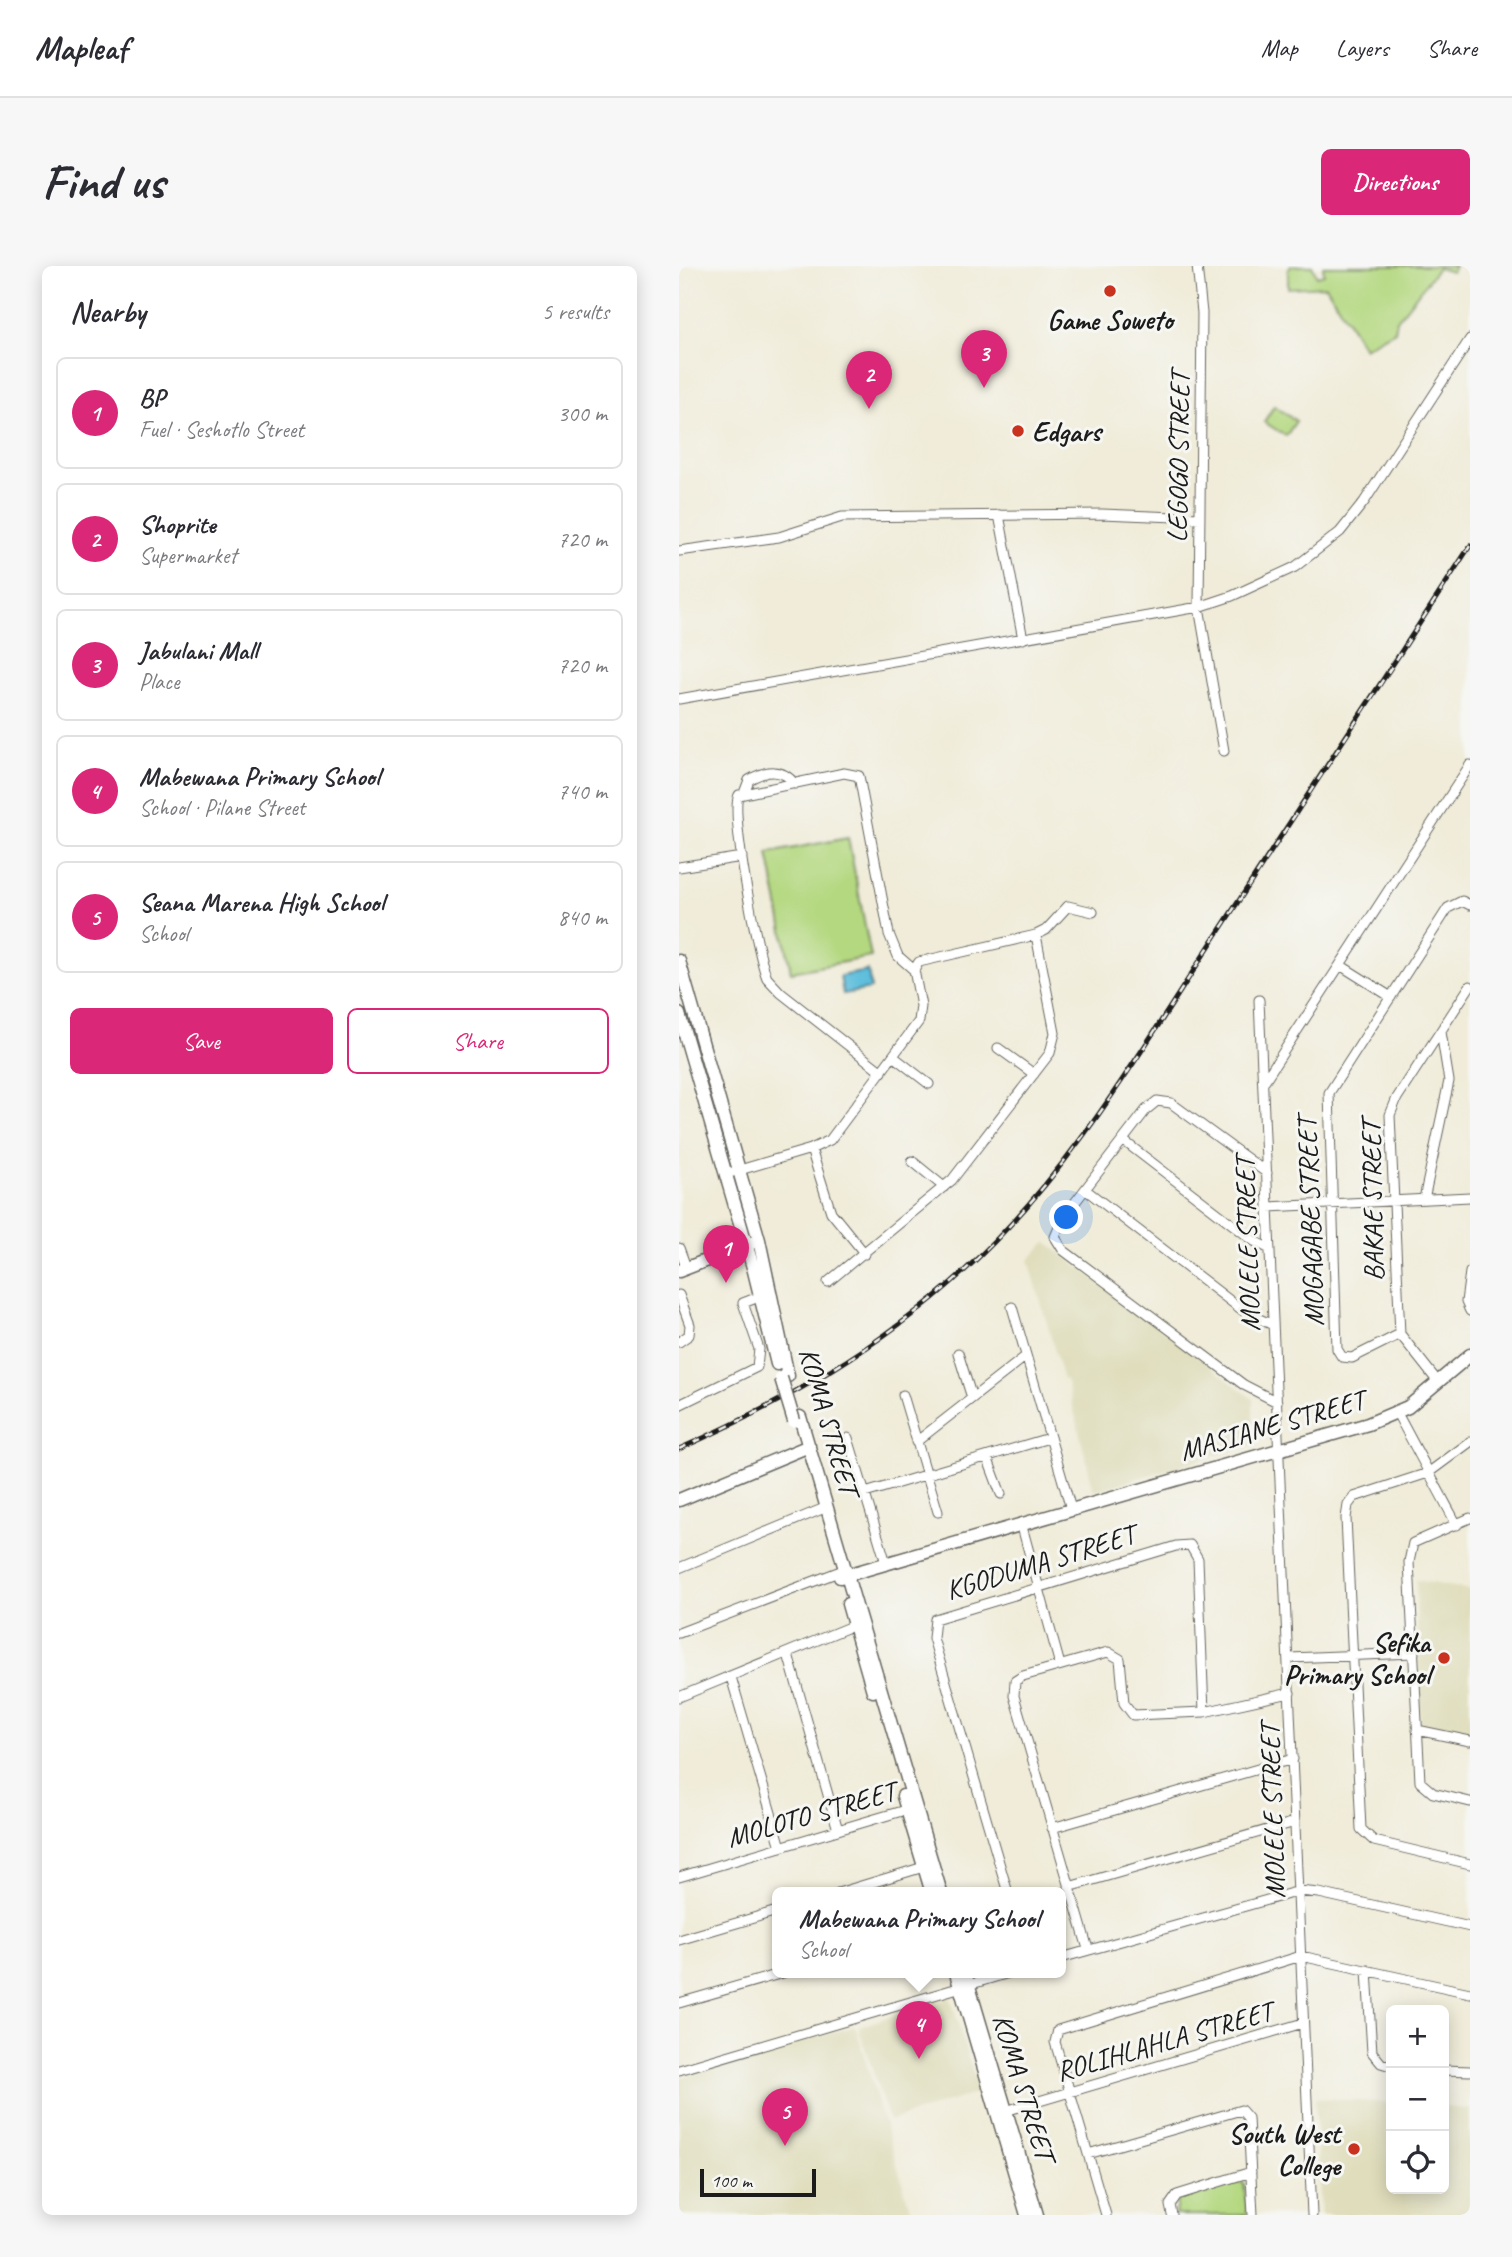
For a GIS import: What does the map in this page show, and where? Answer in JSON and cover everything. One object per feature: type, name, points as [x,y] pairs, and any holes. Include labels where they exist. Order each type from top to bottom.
[{"type":"main road","name":"KOMA STREET","points":[[679,961],[732,1172]]},
{"type":"main road","name":"KOMA STREET","points":[[679,1014],[753,1242],[805,1448],[911,1808],[938,1887]]},
{"type":"main road","points":[[683,1269],[753,1242]]},
{"type":"main road","name":"MASIANE STREET","points":[[842,1573],[886,1563],[1397,1413],[1470,1355]]},
{"type":"main road","points":[[679,1500],[805,1448]]},
{"type":"main road","name":"KOMA STREET","points":[[929,1866],[931,1887]]},
{"type":"main road","name":"KOMA STREET","points":[[964,1982],[1033,2215]]},
{"type":"street","name":"LEGOGO STREET","points":[[1197,266],[1202,313],[1199,607],[1224,751]]},
{"type":"street","points":[[679,699],[1199,607],[1232,596],[1295,567],[1340,532],[1364,502],[1470,339]]},
{"type":"street","points":[[679,551],[779,537],[842,517],[1102,514],[1200,518]]},
{"type":"street","points":[[999,515],[1023,639]]},
{"type":"street","points":[[1265,1080],[1470,765]]},
{"type":"street","points":[[744,793],[749,780],[771,772],[785,774],[795,783]]},
{"type":"street","points":[[732,1172],[811,1149],[836,1134],[894,1057],[921,1018],[914,970],[898,956],[889,934],[859,776],[845,773],[739,795],[734,806],[742,857],[763,966],[771,984],[882,1072]]},
{"type":"street","points":[[679,867],[742,857]]},
{"type":"street","name":"MOGAGABE STREET","points":[[1400,1334],[1352,1358],[1339,1354],[1331,1204],[1329,1093],[1448,908],[1457,902],[1468,904]]},
{"type":"street","points":[[914,970],[923,960],[1036,936],[1046,930],[1068,906],[1093,912]]},
{"type":"street","points":[[828,1282],[944,1187],[1034,1074],[1055,1039],[1036,936]]},
{"type":"street","points":[[1340,965],[1391,997]]},
{"type":"street","name":"BAKAE STREET","points":[[1400,1334],[1391,1201],[1389,1127],[1392,1107],[1470,986]]},
{"type":"street","name":"MOLELE STREET","points":[[1259,1000],[1265,1080],[1273,1325],[1290,1658],[1312,2215]]},
{"type":"street","points":[[1424,1199],[1449,1081],[1441,1032]]},
{"type":"street","points":[[998,1048],[1034,1074]]},
{"type":"street","points":[[894,1057],[929,1084]]},
{"type":"street","points":[[1267,1173],[1165,1100],[1157,1101],[1146,1110],[1055,1233],[1056,1241],[1063,1250],[1254,1392],[1277,1402]]},
{"type":"street","points":[[1124,1141],[1254,1241],[1270,1249]]},
{"type":"street","points":[[811,1149],[831,1212],[865,1254]]},
{"type":"street","points":[[912,1161],[944,1187]]},
{"type":"street","points":[[1086,1190],[1246,1313],[1273,1325]]},
{"type":"street","points":[[1269,1207],[1470,1197]]},
{"type":"street","points":[[679,1248],[683,1269]]},
{"type":"street","points":[[1470,1272],[1466,1302],[1470,1311]]},
{"type":"street","points":[[679,1295],[691,1329],[689,1335],[679,1342]]},
{"type":"street","points":[[679,1405],[757,1367],[759,1349],[743,1303],[766,1295]]},
{"type":"street","points":[[1012,1307],[1071,1509]]},
{"type":"street","points":[[1400,1334],[1438,1382]]},
{"type":"street","points":[[957,1353],[972,1398]]},
{"type":"street","points":[[916,1442],[1026,1356]]},
{"type":"street","points":[[903,1395],[938,1512]]},
{"type":"street","points":[[1397,1413],[1457,1525]]},
{"type":"street","points":[[848,1438],[886,1563]]},
{"type":"street","points":[[866,1493],[1049,1438]]},
{"type":"street","points":[[1470,1441],[1428,1473],[1358,1494],[1348,1505],[1346,1518],[1361,1829],[1368,1838],[1380,1843],[1470,1864]]},
{"type":"street","points":[[987,1457],[1000,1494]]},
{"type":"street","points":[[679,1568],[823,1509]]},
{"type":"street","points":[[1470,1518],[1420,1538],[1411,1548],[1419,1775],[1423,1787],[1433,1793],[1470,1802]]},
{"type":"street","points":[[1021,1523],[1061,1665]]},
{"type":"street","name":"KGODUMA STREET","points":[[1006,1887],[932,1627],[935,1619],[1176,1546],[1192,1546],[1198,1559],[1204,1712]]},
{"type":"street","points":[[679,1633],[842,1573]]},
{"type":"street","points":[[679,1698],[857,1624]]},
{"type":"street","points":[[1088,1950],[1013,1690],[1015,1681],[1023,1675],[1101,1653],[1112,1653],[1121,1663],[1124,1703],[1130,1714],[1204,1712],[1290,1693]]},
{"type":"street","points":[[1290,1658],[1414,1653]]},
{"type":"street","points":[[788,1654],[838,1830]]},
{"type":"street","points":[[731,1677],[781,1847]]},
{"type":"street","points":[[1417,1730],[1470,1741]]},
{"type":"street","points":[[1052,1828],[1293,1759]]},
{"type":"street","name":"MOLOTO STREET","points":[[679,1877],[911,1808]]},
{"type":"street","points":[[1069,1887],[1295,1822]]},
{"type":"street","points":[[858,1887],[929,1866]]},
{"type":"street","points":[[1066,1957],[1299,1891],[1319,1893],[1470,1927]]},
{"type":"street","points":[[679,1940],[772,1912]]},
{"type":"street","points":[[1106,2215],[1055,2042],[1058,2030],[1301,1956],[1470,1993]]},
{"type":"street","points":[[1367,1970],[1371,2052],[1377,2061],[1386,2064]]},
{"type":"street","points":[[679,2003],[772,1976]]},
{"type":"street","points":[[679,2070],[984,1978]]},
{"type":"street","name":"ROLIHLAHLA STREET","points":[[1001,2113],[1303,2023]]},
{"type":"street","points":[[1449,2070],[1470,2071]]},
{"type":"street","points":[[1088,2154],[1241,2110],[1248,2118],[1253,2215]]},
{"type":"street","points":[[1172,2215],[1170,2205],[1177,2195],[1251,2172]]},
{"type":"shaded area","points":[[1046,1242],[1253,1399],[1253,1445],[1094,1491],[1066,1379],[1063,1380],[1029,1260]]},
{"type":"shaded area","name":"Sefika Primary School","points":[[1416,1580],[1470,1590],[1470,1735],[1420,1725]]},
{"type":"shaded area","points":[[950,1997],[979,2092],[889,2121],[858,2027]]},
{"type":"shaded area","points":[[855,2026],[912,2215],[679,2215],[679,2078]]},
{"type":"shaded area","name":"South West College","points":[[1315,2098],[1386,2103],[1386,2194],[1449,2194],[1449,2107],[1470,2109],[1470,2215],[1321,2215]]},
{"type":"green space","points":[[1291,266],[1312,266],[1317,276],[1324,274],[1323,266],[1455,266],[1452,272],[1438,268],[1397,320],[1395,331],[1364,348],[1326,286],[1288,288],[1288,270]]},
{"type":"green space","points":[[1274,406],[1296,421],[1286,436],[1264,422]]},
{"type":"green space","points":[[848,838],[871,957],[791,972],[768,853]]},
{"type":"green space","points":[[1238,2182],[1244,2183],[1247,2215],[1175,2215],[1177,2200]]},
{"type":"water","points":[[868,971],[871,989],[843,994],[840,976]]},
{"type":"railway","points":[[679,1449],[793,1393],[899,1325],[964,1271],[1034,1198],[1125,1076],[1470,546]]},
{"type":"place","name":"Game Soweto","points":[[1110,291]]},
{"type":"place","name":"Jabulani Mall","points":[[984,388]]},
{"type":"place","name":"Shoprite","points":[[869,409]]},
{"type":"place","name":"Edgars","points":[[1018,431]]},
{"type":"place","name":"BP","points":[[726,1283]]},
{"type":"place","name":"Sefika Primary School","points":[[1444,1658]]},
{"type":"place","name":"Mabewana Primary School","points":[[919,2059]]},
{"type":"place","name":"Seana Marena High School","points":[[785,2146]]},
{"type":"place","name":"South West College","points":[[1354,2149]]}]
